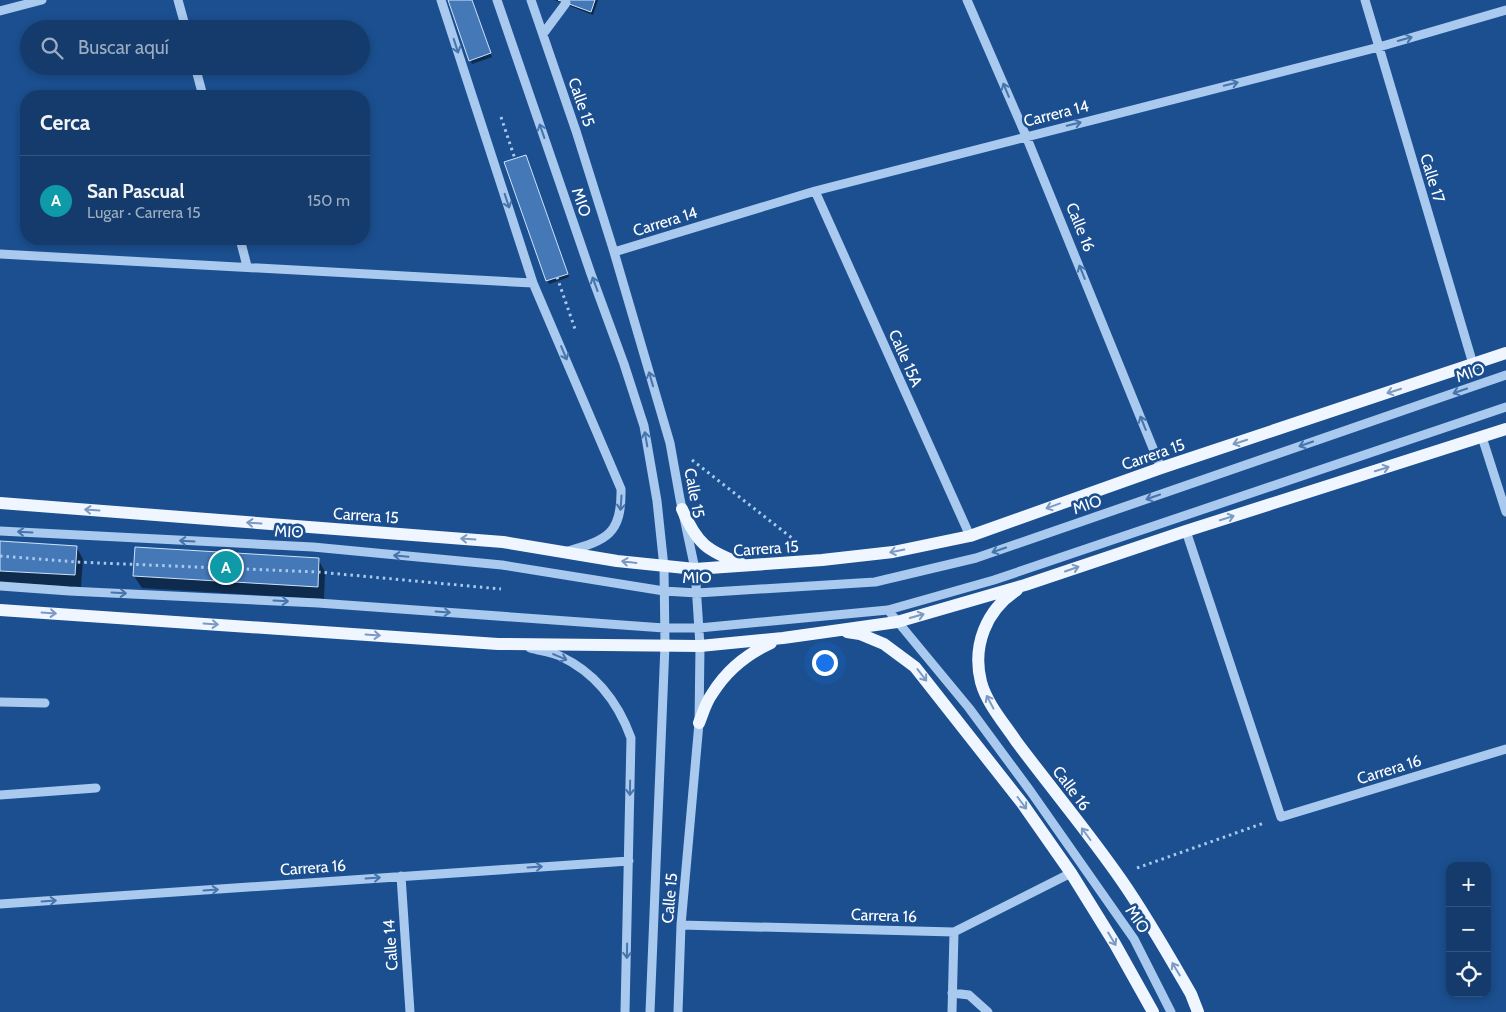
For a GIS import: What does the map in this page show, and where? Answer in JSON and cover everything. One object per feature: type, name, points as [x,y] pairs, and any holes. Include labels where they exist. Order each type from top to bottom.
[{"type":"main road","name":"Carrera 15","points":[[0,503],[503,542],[562,552],[695,569],[822,560],[893,552],[970,536],[1162,468],[1506,353]]},
{"type":"main road","points":[[0,610],[513,644],[700,646],[783,638],[897,622],[1024,585],[1186,530],[1506,429]]},
{"type":"main road","points":[[682,509],[689,525],[700,540],[713,552],[745,565]]},
{"type":"main road","name":"Calle 16","points":[[1024,585],[1008,595],[984,626],[978,665],[982,684],[990,704],[1042,776],[1122,880],[1191,994],[1198,1012]]},
{"type":"main road","points":[[834,630],[860,634],[884,644],[915,667],[1022,804],[1071,873],[1115,944],[1153,1012]]},
{"type":"main road","points":[[698,723],[711,694],[730,670],[755,650],[783,638]]},
{"type":"street","points":[[0,11],[42,0]]},
{"type":"street","points":[[178,0],[184,20]]},
{"type":"street","points":[[441,0],[533,283],[621,489],[622,506],[618,520],[609,534],[595,543],[562,552]]},
{"type":"street","name":"MIO","points":[[497,0],[644,426],[657,501],[664,566],[665,645],[650,1012]]},
{"type":"street","name":"Calle 15","points":[[531,0],[576,131],[614,252],[670,443],[695,569],[700,646],[698,723],[681,925],[678,1012]]},
{"type":"street","name":"Calle 16","points":[[968,0],[1026,136],[1162,468]]},
{"type":"street","name":"Calle 17","points":[[1364,0],[1473,364]]},
{"type":"street","points":[[543,34],[566,3]]},
{"type":"street","name":"Carrera 14","points":[[614,252],[815,192],[1026,136],[1378,47],[1506,10]]},
{"type":"street","points":[[197,75],[201,90]]},
{"type":"street","name":"Calle 15A","points":[[815,192],[970,536]]},
{"type":"street","points":[[242,245],[247,266]]},
{"type":"street","points":[[0,254],[533,283]]},
{"type":"street","name":"MIO","points":[[0,531],[313,547],[502,565],[664,591],[697,593],[875,582],[976,558],[1506,375]]},
{"type":"street","points":[[0,586],[318,603],[664,628],[698,628],[888,610],[994,580],[1506,407]]},
{"type":"street","points":[[1482,437],[1506,512]]},
{"type":"street","points":[[1186,530],[1281,817]]},
{"type":"street","name":"MIO","points":[[888,610],[969,708],[1054,825],[1134,939],[1171,1012]]},
{"type":"street","points":[[513,644],[559,655],[583,669],[608,692],[624,719],[631,738],[625,1012]]},
{"type":"street","points":[[0,702],[45,703]]},
{"type":"street","name":"Carrera 16","points":[[1281,817],[1506,750]]},
{"type":"street","points":[[0,795],[96,788]]},
{"type":"street","name":"Carrera 16","points":[[0,904],[629,861]]},
{"type":"street","name":"Carrera 16","points":[[681,925],[954,932],[1071,873]]},
{"type":"street","name":"Calle 14","points":[[401,876],[410,1012]]},
{"type":"street","points":[[952,1012],[954,932]]},
{"type":"street","points":[[952,994],[969,995],[988,1012]]},
{"type":"path","points":[[670,443],[822,560]]},
{"type":"path","points":[[0,556],[76,562],[318,572],[501,589]]},
{"type":"path","points":[[1132,870],[1281,817]]},
{"type":"building","points":[[448,0],[472,0],[491,53],[469,61]]},
{"type":"building","points":[[558,0],[595,0],[591,12]]},
{"type":"building","points":[[526,155],[568,274],[546,281],[504,162]]},
{"type":"building","points":[[0,541],[77,546],[75,575],[0,571]]},
{"type":"building","points":[[135,547],[319,558],[318,587],[133,576]]},
{"type":"place","name":"San Pascual","points":[[226,567]]}]
